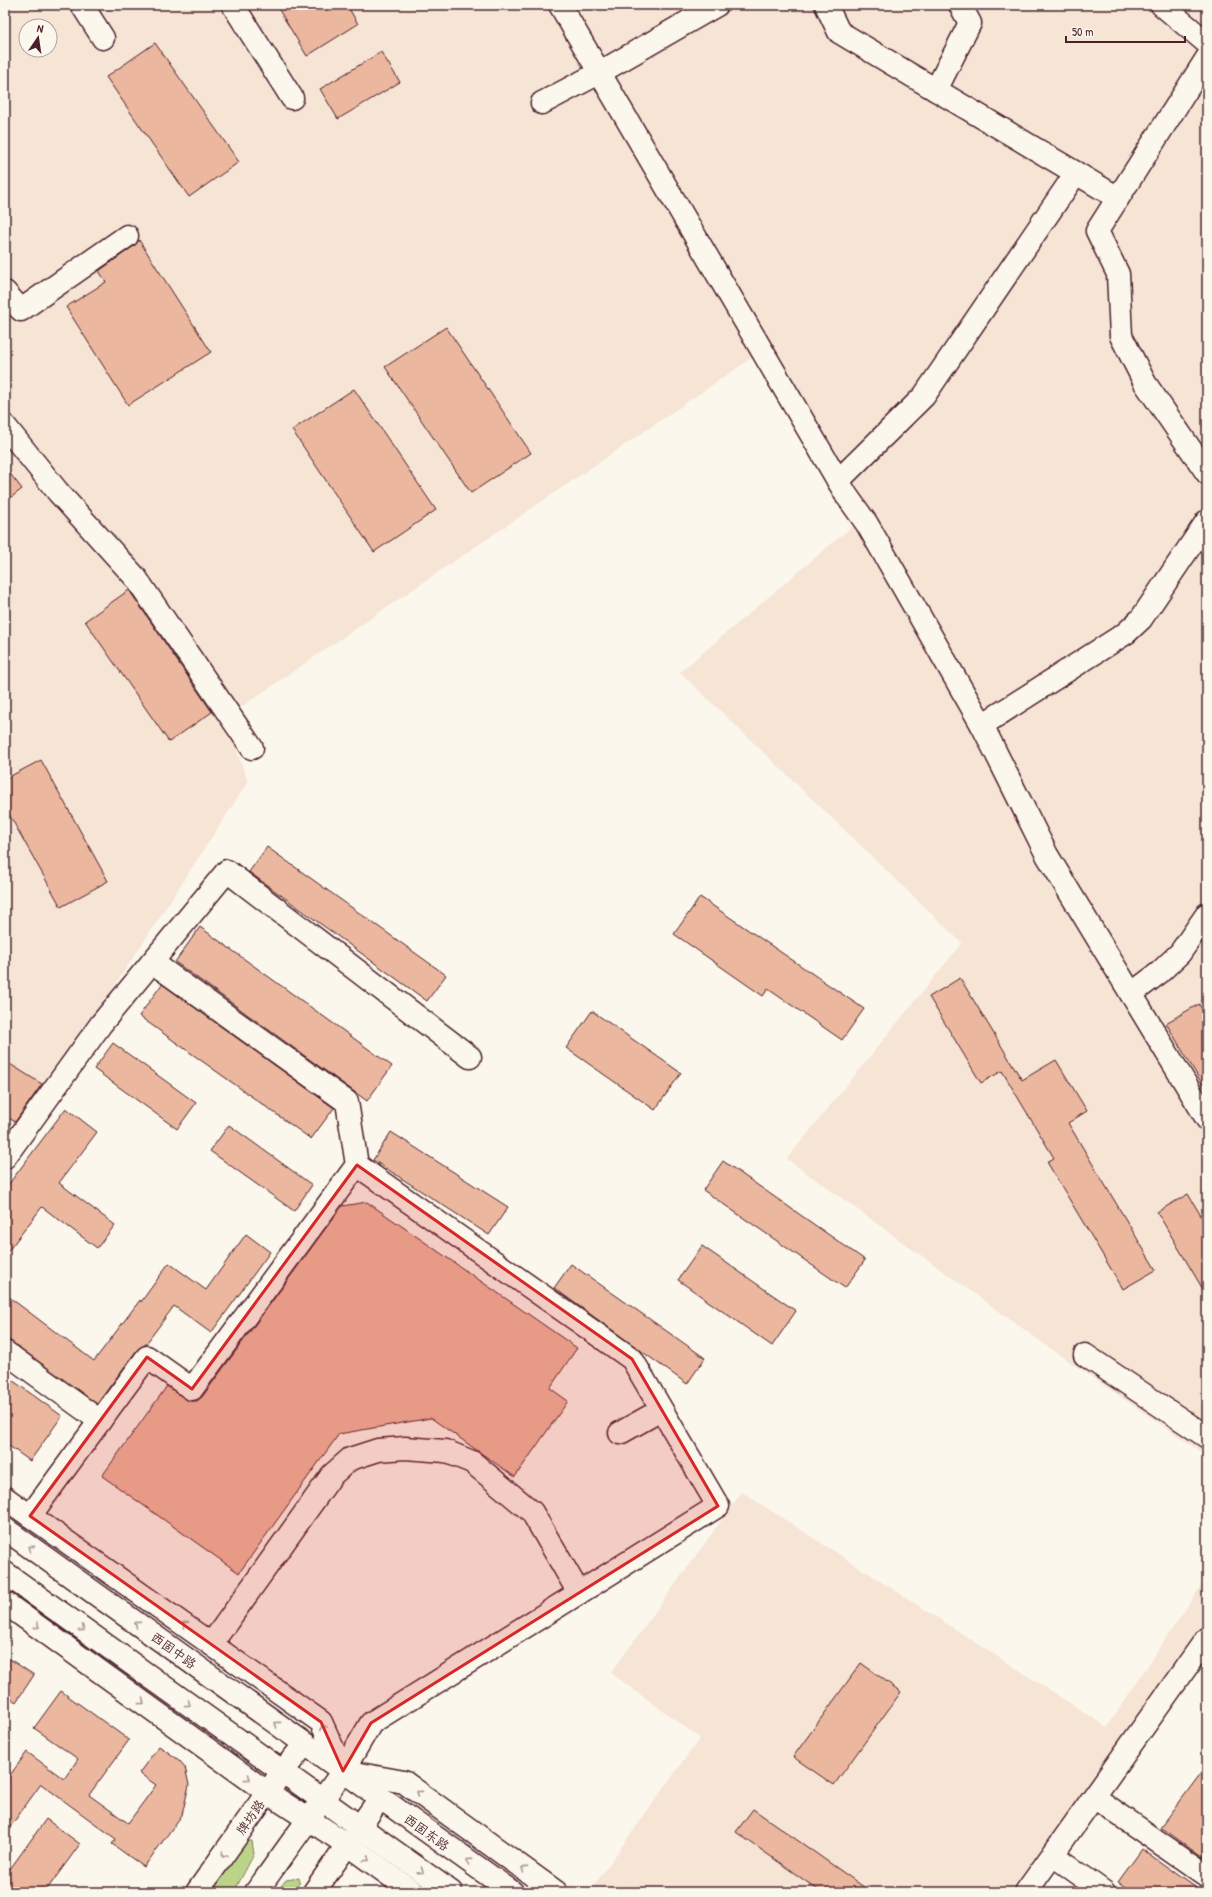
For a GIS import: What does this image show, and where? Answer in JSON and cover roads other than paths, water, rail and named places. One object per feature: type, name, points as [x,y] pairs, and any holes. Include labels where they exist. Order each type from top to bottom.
[{"type":"street","points":[[82,5],[103,38]]},
{"type":"street","points":[[233,5],[292,98]]},
{"type":"street","points":[[560,5],[838,481],[867,524],[982,724],[1047,855],[1207,1119]]},
{"type":"street","points":[[542,104],[717,5]]},
{"type":"street","points":[[826,5],[839,32],[1118,198]]},
{"type":"street","points":[[936,90],[970,23],[960,5]]},
{"type":"street","points":[[1162,5],[1207,44]]},
{"type":"street","points":[[1207,58],[1097,231],[1118,274],[1121,336],[1145,383],[1207,473]]},
{"type":"street","points":[[838,481],[924,396],[1076,173]]},
{"type":"street","points":[[5,292],[21,310],[127,236]]},
{"type":"street","points":[[5,426],[58,492],[136,578],[252,748]]},
{"type":"street","points":[[982,724],[1126,633],[1141,619],[1207,521]]},
{"type":"street","points":[[5,1157],[101,1024],[227,871],[470,1057]]},
{"type":"street","points":[[1131,994],[1159,973],[1180,953],[1207,914]]},
{"type":"street","points":[[30,1516],[147,1357],[192,1389],[357,1164],[347,1102],[152,962]]},
{"type":"street","points":[[256,1892],[343,1771],[371,1723],[718,1506],[632,1359],[357,1164]]},
{"type":"street","points":[[5,1352],[100,1421]]},
{"type":"street","points":[[1085,1355],[1207,1437]]},
{"type":"street","points":[[620,1433],[662,1410]]},
{"type":"street","points":[[212,1643],[332,1475],[350,1459],[378,1450],[406,1448],[445,1451],[472,1462],[532,1512],[579,1593]]},
{"type":"street","points":[[5,1498],[212,1643],[321,1722],[343,1771]]},
{"type":"street","name":"西固中路","points":[[5,1529],[343,1771]]},
{"type":"street","points":[[5,1574],[321,1800],[354,1836],[412,1892]]},
{"type":"street","points":[[5,1604],[307,1820],[354,1836],[451,1892]]},
{"type":"street","points":[[1026,1892],[1207,1638]]},
{"type":"street","name":"牌坊路","points":[[197,1892],[282,1772],[305,1744]]},
{"type":"street","points":[[343,1771],[404,1782],[556,1892]]},
{"type":"street","name":"西固东路","points":[[343,1771],[512,1892]]},
{"type":"street","points":[[1094,1797],[1207,1876]]},
{"type":"street","points":[[314,1892],[380,1798]]},
{"type":"street","points":[[1053,1855],[1104,1892]]}]
